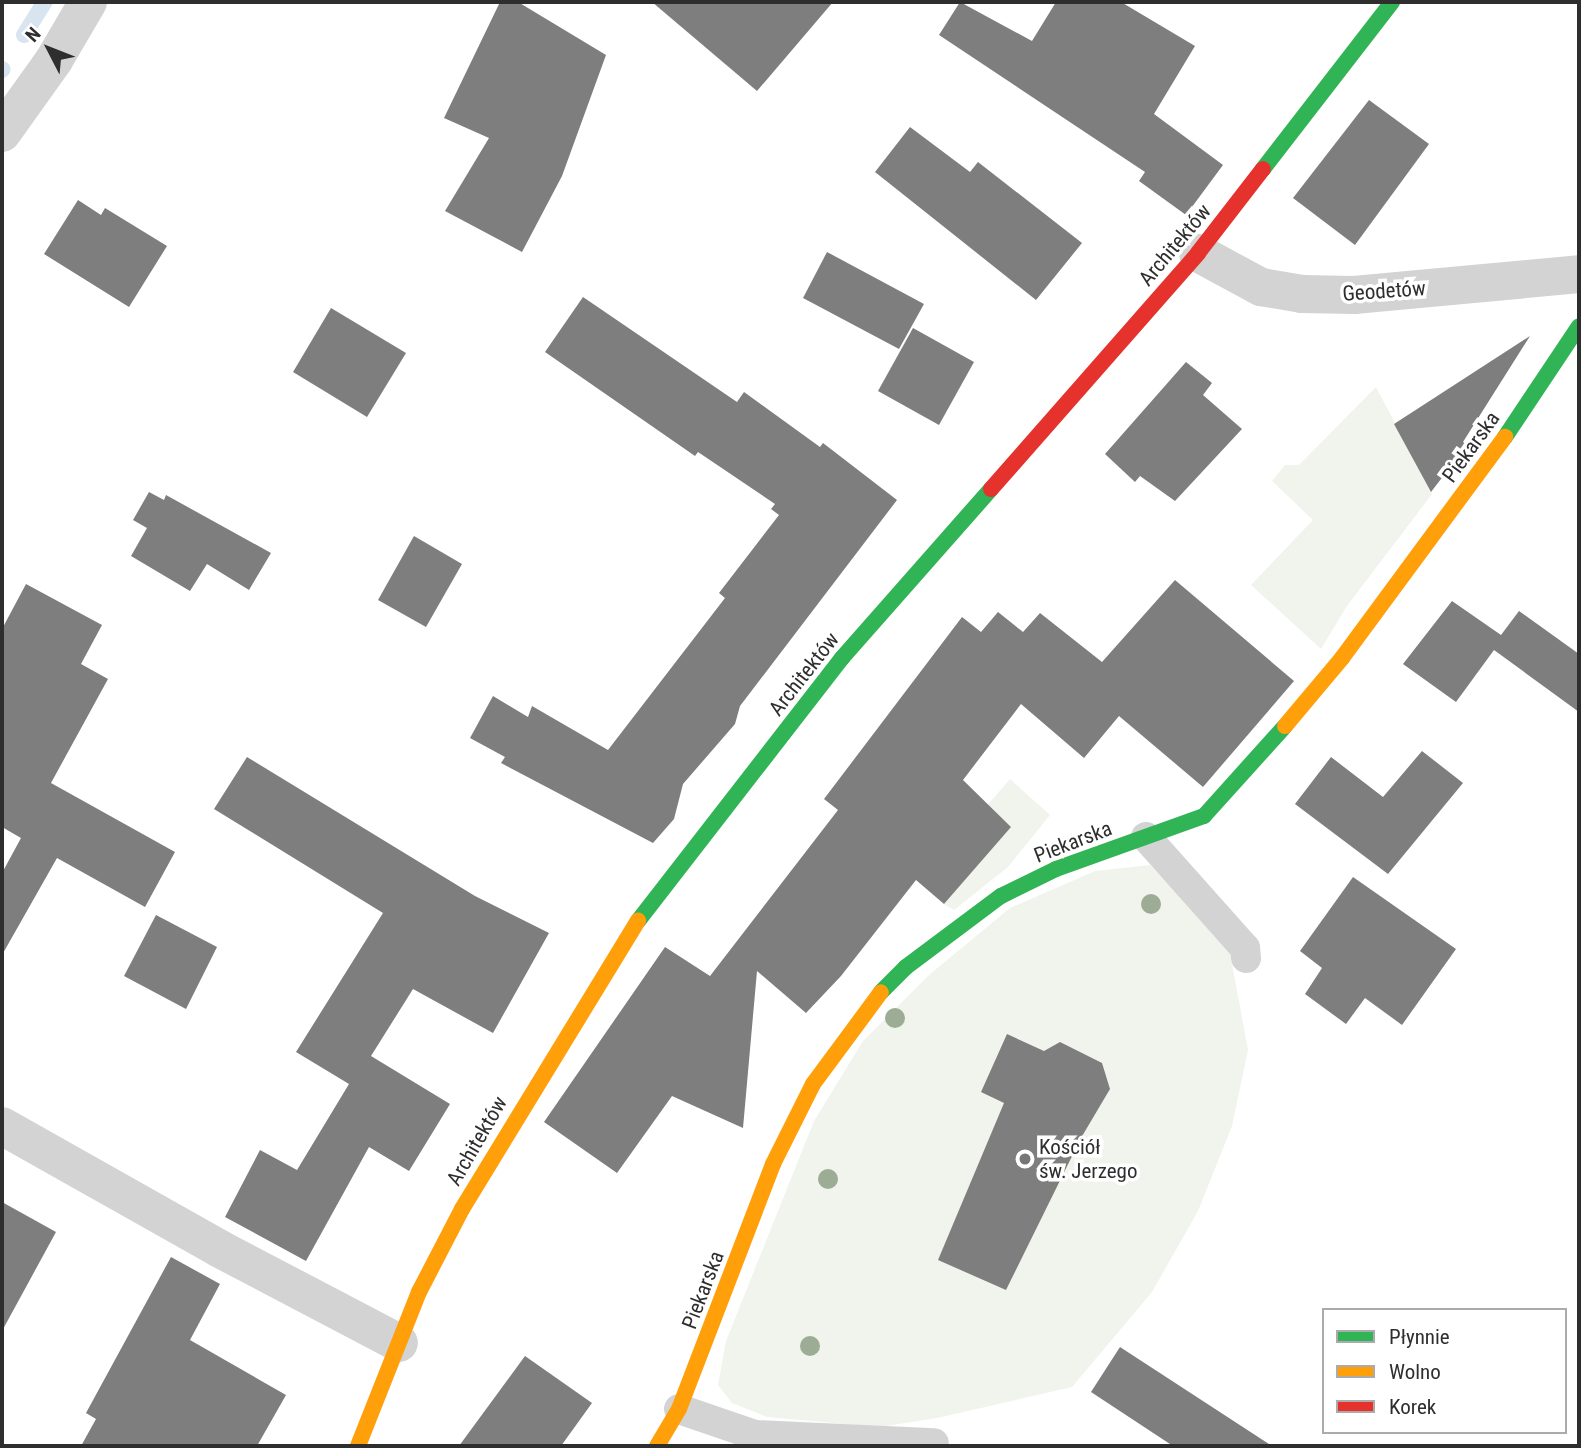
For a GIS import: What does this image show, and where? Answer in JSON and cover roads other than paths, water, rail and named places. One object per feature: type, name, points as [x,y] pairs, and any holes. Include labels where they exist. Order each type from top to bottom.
[{"type":"street","points":[[2,133],[54,60],[88,2]]},
{"type":"street","name":"Architektów","points":[[358,1446],[424,1282],[494,1150],[635,925],[842,658],[1198,253],[1392,2]]},
{"type":"street","name":"Geodetów","points":[[1198,253],[1261,287],[1301,294],[1354,295],[1579,274]]},
{"type":"street","name":"Piekarska","points":[[664,1444],[773,1164],[813,1084],[867,1006],[906,967],[1001,896],[1056,869],[1204,816],[1221,801],[1342,658],[1502,441],[1579,326]]},
{"type":"street","points":[[2,1126],[220,1250],[398,1343]]},
{"type":"lane","points":[[1146,837],[1245,948],[1246,958]]},
{"type":"lane","points":[[679,1409],[755,1435],[934,1443]]},
{"type":"waterway","points":[[24,35],[45,2]]},
{"type":"place","name":"Kościół św. Jerzego","points":[[1025,1159]]}]
